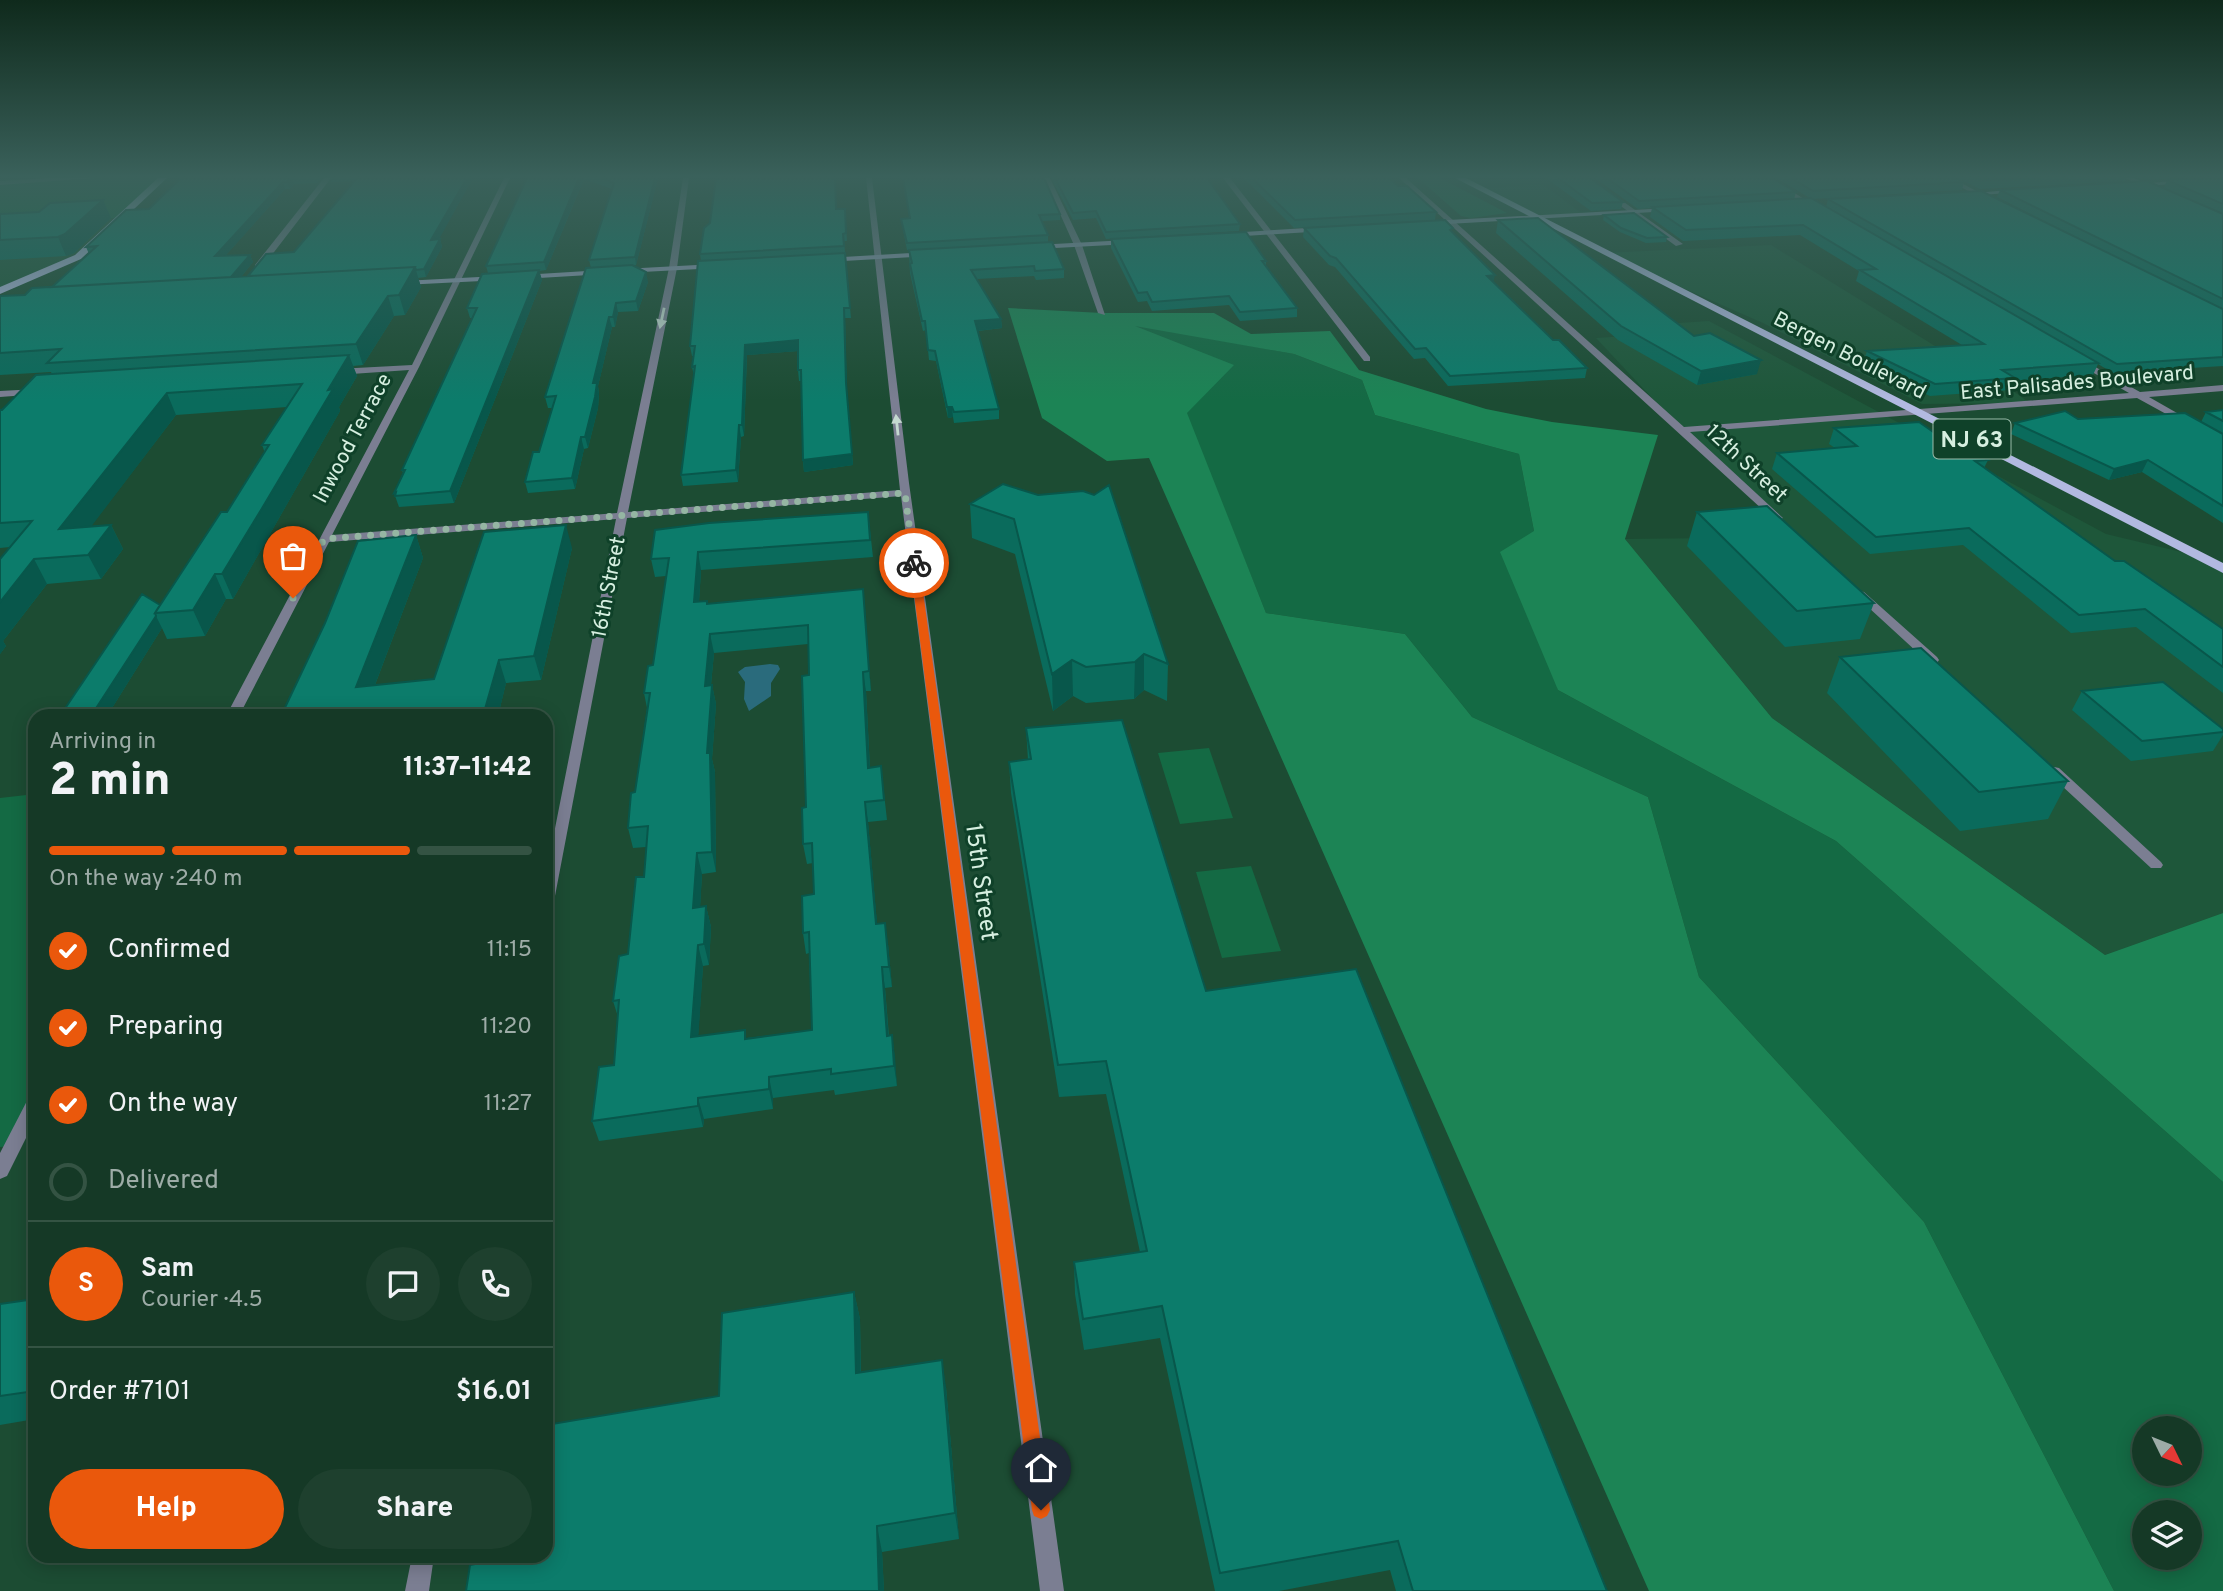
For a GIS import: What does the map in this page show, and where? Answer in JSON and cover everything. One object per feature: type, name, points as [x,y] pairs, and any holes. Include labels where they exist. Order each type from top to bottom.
[{"type":"main road","points":[[0,291],[78,257],[83,252]]},
{"type":"main road","name":"Bergen Boulevard","points":[[1602,252],[2223,569]]},
{"type":"main road","points":[[810,260],[932,253]]},
{"type":"main road","points":[[388,284],[728,265]]},
{"type":"street","points":[[254,271],[269,252]]},
{"type":"street","name":"Inwood Terrace","points":[[236,709],[415,367],[471,252]]},
{"type":"street","name":"16th Street","points":[[553,876],[675,252]]},
{"type":"street","name":"15th Street","points":[[878,252],[905,493],[1052,1591]]},
{"type":"street","points":[[1081,252],[1102,313]]},
{"type":"street","points":[[1281,252],[1367,359]]},
{"type":"street","name":"12th Street","points":[[1486,252],[1787,527]]},
{"type":"street","points":[[2067,353],[2202,431]]},
{"type":"street","points":[[332,373],[415,367]]},
{"type":"street","name":"East Palisades Boulevard","points":[[1682,430],[1855,421],[1919,412],[2223,388]]},
{"type":"street","points":[[0,394],[52,391]]},
{"type":"street","points":[[324,539],[905,493]]},
{"type":"street","points":[[1852,586],[1944,670]]},
{"type":"street","points":[[2045,763],[2156,865]]},
{"type":"street","points":[[0,1171],[28,1116]]},
{"type":"street","points":[[417,1591],[422,1563]]},
{"type":"shaded area","points":[[0,252],[80,252],[0,291]]},
{"type":"shaded area","points":[[1783,252],[1940,349],[1957,352],[2030,403],[1922,404],[1763,323],[1603,253]]},
{"type":"shaded area","points":[[1008,308],[1102,313],[1214,313],[1251,334],[1330,331],[1359,370],[1486,409],[1552,422],[1658,435],[1625,539],[1772,718],[2105,955],[2223,913],[2223,1182],[1836,841],[1558,690],[1500,552],[1534,531],[1519,454],[1375,415],[1362,380],[1294,354],[1135,326],[1234,365],[1187,413],[1266,613],[1405,634],[1472,717],[1648,797],[1699,977],[1924,1222],[2114,1591],[1649,1591],[1149,458],[1107,461],[1042,418]]},
{"type":"shaded area","points":[[1709,321],[2106,534],[2194,555],[2223,569],[2223,913],[2105,955],[1772,718],[1625,539],[1797,537],[1682,430],[1596,338],[1687,332],[1678,323]]},
{"type":"shaded area","points":[[1130,324],[1294,354],[1362,380],[1375,415],[1519,454],[1534,531],[1558,690],[1836,841],[2223,1182],[2223,1591],[2114,1591],[1924,1222],[1699,977],[1648,797],[1472,717],[1405,634],[1266,613],[1186,413]]},
{"type":"shaded area","points":[[1209,748],[1233,818],[1180,824],[1158,753]]},
{"type":"shaded area","points":[[28,795],[28,1115],[12,1146],[0,1147],[0,798]]},
{"type":"shaded area","points":[[1251,866],[1281,951],[1222,958],[1196,872]]},
{"type":"water","points":[[778,665],[780,669],[771,683],[771,696],[749,711],[744,699],[745,682],[738,672],[745,667]]},
{"type":"building","points":[[90,252],[218,252],[215,256],[250,255],[231,277],[52,287]]},
{"type":"building","points":[[433,252],[424,269],[416,270],[415,267],[248,276],[266,254]]},
{"type":"building","points":[[492,252],[548,252],[544,262],[486,266]]},
{"type":"building","points":[[592,252],[636,252],[635,257],[589,260]]},
{"type":"building","points":[[910,252],[1057,252],[1064,269],[1035,271],[1034,266],[971,270],[1001,319],[975,321],[999,409],[954,412],[952,407],[947,407],[935,351],[928,350],[925,321],[922,321],[910,264]]},
{"type":"building","points":[[1118,252],[1260,252],[1266,261],[1262,261],[1297,308],[1240,312],[1229,296],[1152,302],[1147,292],[1138,293]]},
{"type":"building","points":[[1327,252],[1472,252],[1495,275],[1487,276],[1553,340],[1559,340],[1587,368],[1450,376],[1426,348],[1415,349],[1336,258]]},
{"type":"building","points":[[1535,252],[1583,252],[1694,336],[1710,333],[1761,360],[1701,371],[1621,326]]},
{"type":"building","points":[[1848,252],[1905,252],[2098,363],[2002,370],[2015,378],[1935,384],[1867,351],[1984,344],[1860,270],[1876,269]]},
{"type":"building","points":[[1921,252],[2107,252],[2223,309],[2223,357],[2117,364]]},
{"type":"building","points":[[2127,252],[2223,252],[2223,299]]},
{"type":"building","points":[[845,253],[850,308],[844,308],[846,383],[852,454],[803,460],[798,340],[745,345],[742,425],[739,425],[736,470],[681,475],[695,366],[692,367],[695,346],[690,346],[698,261]]},
{"type":"building","points":[[632,265],[646,272],[636,301],[616,303],[613,317],[609,317],[593,383],[597,383],[595,397],[585,437],[581,437],[572,478],[525,482],[533,452],[539,452],[556,396],[545,397],[586,268]]},
{"type":"building","points":[[415,267],[399,295],[388,296],[356,344],[47,363],[61,349],[0,353],[0,296],[25,295],[32,288]]},
{"type":"building","points":[[539,270],[450,491],[395,496],[405,470],[402,470],[477,308],[467,308],[482,274]]},
{"type":"building","points":[[349,355],[328,390],[333,389],[222,574],[215,574],[193,610],[155,613],[221,512],[227,512],[269,445],[262,445],[302,384],[167,393],[59,529],[111,525],[88,555],[34,559],[0,602],[0,559],[32,521],[0,523],[0,410],[36,375]]},
{"type":"building","points":[[2223,410],[2223,421],[2206,412]]},
{"type":"building","points":[[2065,411],[2078,419],[2185,413],[2223,434],[2223,506],[2148,460],[2114,469],[2015,423]]},
{"type":"building","points":[[1919,422],[1939,436],[1950,433],[1988,460],[1975,461],[2115,561],[2124,561],[2223,629],[2223,667],[2145,609],[2079,615],[1969,528],[1876,537],[1777,453],[1857,446],[1834,428]]},
{"type":"building","points":[[1003,484],[1038,495],[1083,491],[1094,495],[1109,485],[1168,664],[1144,654],[1135,662],[1086,667],[1072,660],[1052,674],[1014,519],[970,504]]},
{"type":"building","points":[[1767,506],[1874,603],[1797,611],[1697,512]]},
{"type":"building","points":[[868,512],[870,540],[698,552],[694,602],[707,601],[707,604],[863,589],[869,671],[863,672],[868,768],[881,766],[884,800],[865,802],[876,924],[885,923],[889,967],[882,967],[887,1036],[892,1035],[894,1066],[831,1074],[831,1069],[769,1077],[769,1089],[698,1098],[698,1106],[592,1121],[599,1067],[614,1065],[619,1000],[613,1001],[619,956],[628,954],[636,877],[644,877],[648,826],[628,828],[631,793],[635,792],[650,693],[644,693],[648,666],[653,665],[669,558],[651,559],[655,530],[709,523]],"holes":[[[808,625],[809,675],[802,676],[806,807],[802,808],[803,844],[812,843],[814,894],[802,896],[803,933],[809,932],[812,1030],[745,1039],[745,1030],[691,1037],[698,945],[704,944],[706,906],[693,908],[697,853],[712,852],[710,753],[707,753],[712,685],[705,686],[710,634]]]},
{"type":"building","points":[[566,525],[534,656],[499,660],[485,709],[284,709],[325,623],[358,541],[416,535],[356,687],[434,679],[484,532]]},
{"type":"building","points":[[142,594],[160,605],[156,616],[96,709],[65,709]]},
{"type":"building","points":[[1921,648],[2068,781],[1979,792],[1840,657]]},
{"type":"building","points":[[2163,682],[2223,729],[2223,732],[2142,741],[2082,691]]},
{"type":"building","points":[[1122,720],[1206,991],[1356,969],[1607,1591],[1413,1591],[1398,1541],[1220,1573],[1162,1306],[1083,1319],[1074,1262],[1147,1251],[1106,1061],[1058,1065],[1009,762],[1031,759],[1026,728]]},
{"type":"building","points":[[854,1292],[856,1373],[942,1360],[955,1513],[877,1526],[879,1591],[466,1591],[470,1565],[553,1563],[553,1424],[719,1396],[722,1313]]},
{"type":"building","points":[[28,1300],[28,1392],[0,1396],[0,1304]]},
{"type":"way so far","points":[[293,598],[324,539],[905,493],[914,563]]},
{"type":"route","points":[[914,563],[1041,1510]]}]
